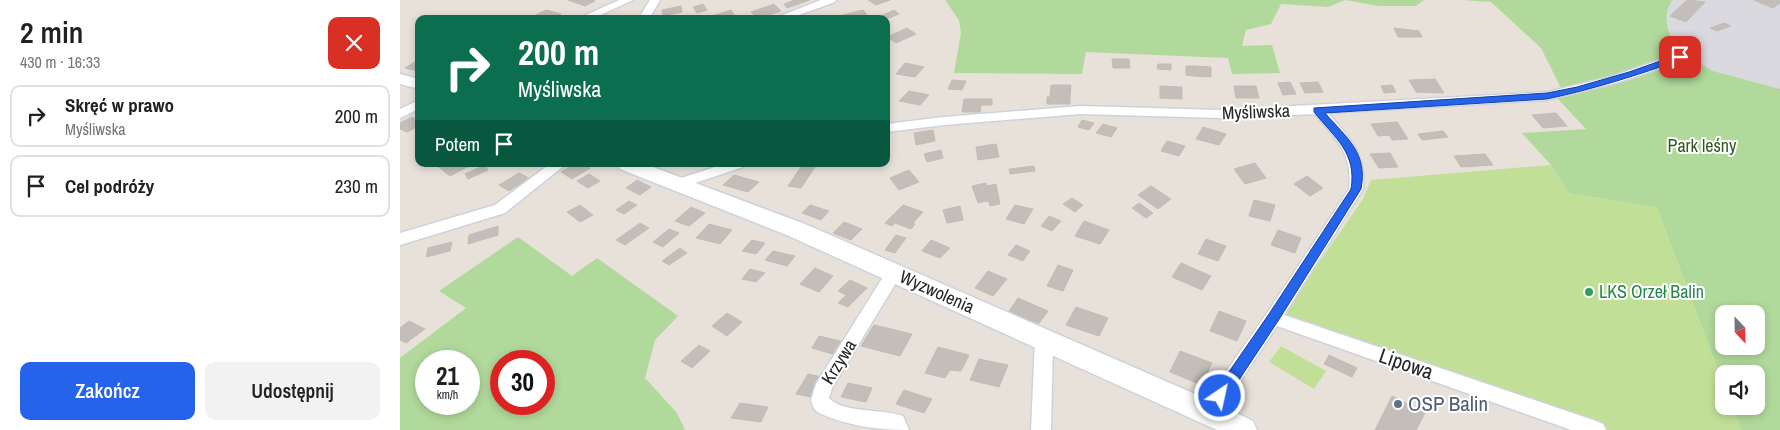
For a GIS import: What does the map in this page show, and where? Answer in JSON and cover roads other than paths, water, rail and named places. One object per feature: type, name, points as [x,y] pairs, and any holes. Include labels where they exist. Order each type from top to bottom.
[{"type":"street","points":[[592,15],[628,0]]},
{"type":"street","points":[[646,15],[655,0]]},
{"type":"street","points":[[788,15],[831,0]]},
{"type":"street","name":"Myśliwska","points":[[890,127],[944,120],[1080,110],[1221,114],[1547,96],[1579,90],[1636,73],[1680,57]]},
{"type":"street","points":[[400,79],[415,83]]},
{"type":"street","points":[[400,114],[415,106]]},
{"type":"street","points":[[1209,412],[1273,318],[1356,189],[1358,175],[1354,157],[1318,110]]},
{"type":"street","points":[[400,239],[500,209],[554,167]]},
{"type":"street","name":"Wyzwolenia","points":[[635,167],[798,230],[1209,412],[1243,430]]},
{"type":"street","points":[[678,184],[729,167]]},
{"type":"street","name":"Krzywa","points":[[894,273],[820,392],[820,399],[821,404],[826,408],[850,415],[896,422],[899,430]]},
{"type":"street","name":"Lipowa","points":[[1273,318],[1596,430]]},
{"type":"street","points":[[1040,430],[1044,340]]},
{"type":"place","name":"LKS Orzeł Balin","points":[[1589,292]]},
{"type":"place","name":"OSP Balin","points":[[1398,404]]},
{"type":"park label","name":"Park leśny","points":[[1702,146]]}]
